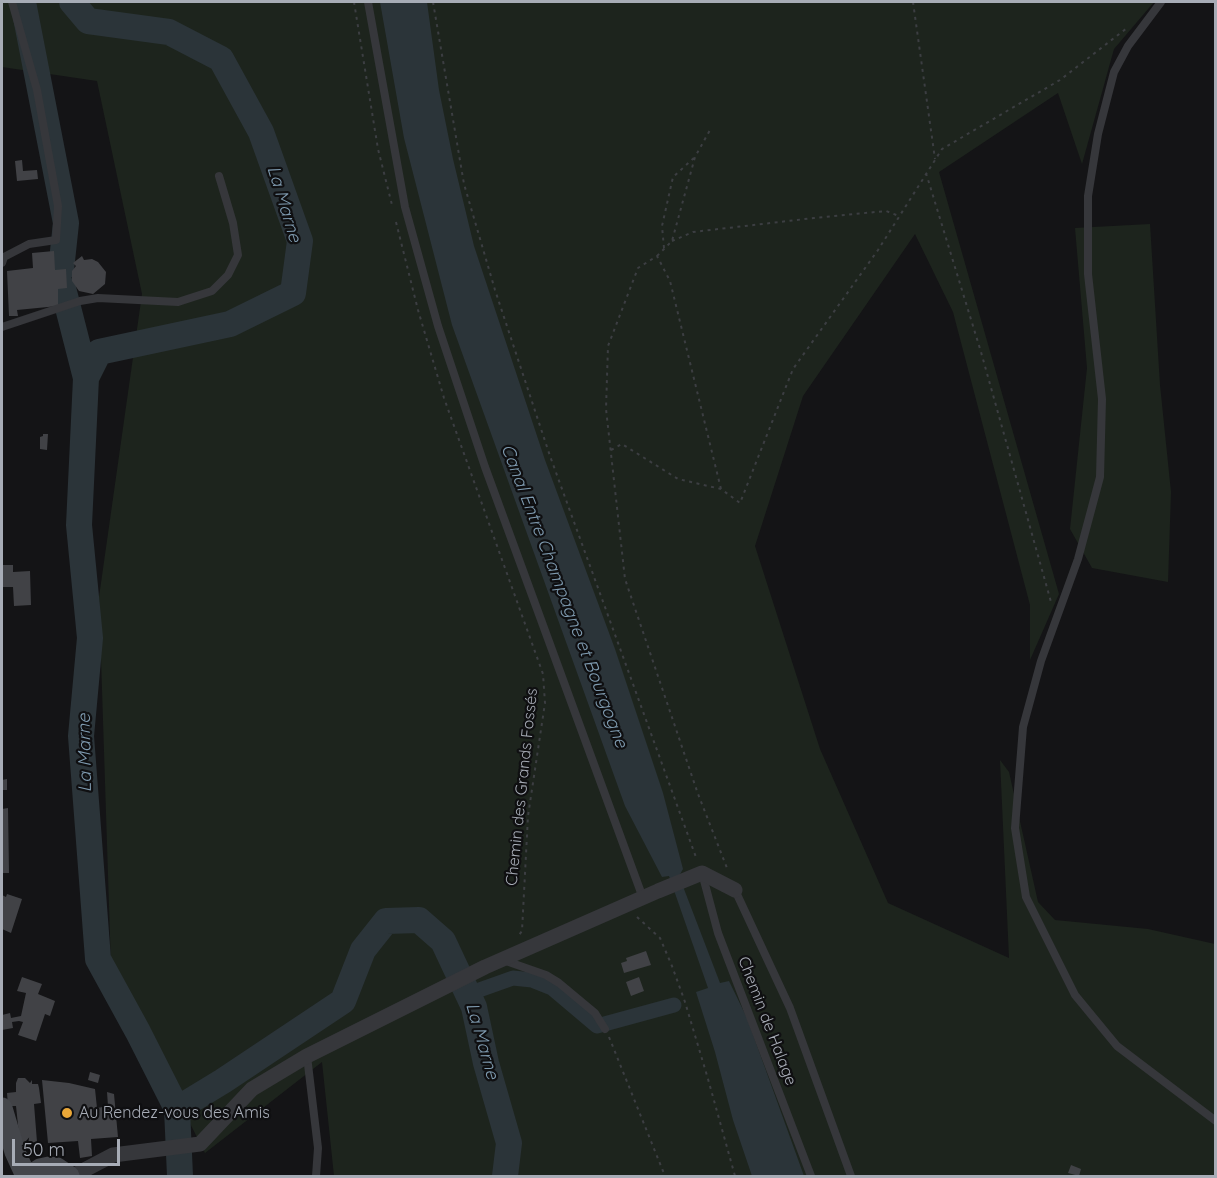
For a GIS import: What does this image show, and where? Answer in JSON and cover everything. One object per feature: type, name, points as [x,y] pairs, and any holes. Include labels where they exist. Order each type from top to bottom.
[{"type":"street","points":[[2,1108],[15,1152],[28,1176],[49,1167],[57,1168],[71,1176],[113,1155],[200,1144],[252,1089],[307,1056],[455,982],[702,873],[735,890]]},
{"type":"lane","points":[[2,263],[4,257],[29,244],[56,240],[58,206],[37,90],[12,2]]},
{"type":"lane","points":[[368,2],[405,207],[438,326],[485,467],[643,898]]},
{"type":"lane","points":[[1161,2],[1128,46],[1114,72],[1098,134],[1088,196],[1088,263],[1102,399],[1100,477],[1078,559],[1041,661],[1023,727],[1015,828],[1026,897],[1074,995],[1117,1046],[1215,1121]]},
{"type":"lane","points":[[2,327],[99,298],[178,302],[213,291],[228,275],[238,255],[219,176]]},
{"type":"lane","name":"Chemin de Halage","points":[[702,873],[718,933],[811,1176]]},
{"type":"lane","points":[[735,890],[790,1008],[851,1176]]},
{"type":"lane","points":[[502,960],[546,975],[559,983],[595,1013],[603,1025]]},
{"type":"lane","points":[[307,1056],[318,1148],[316,1176]]},
{"type":"path","points":[[433,2],[464,184],[495,290],[550,456],[702,873]]},
{"type":"path","points":[[913,2],[935,159]]},
{"type":"path","points":[[610,450],[622,444],[678,479],[720,489],[740,502],[793,369],[878,250],[942,149],[1060,80],[1134,23]]},
{"type":"path","points":[[672,241],[695,157],[710,130]]},
{"type":"path","points":[[664,248],[662,226],[673,177],[695,157]]},
{"type":"path","points":[[926,173],[981,352],[1056,619]]},
{"type":"path","points":[[735,890],[698,794],[625,579],[606,409],[608,346],[638,268],[657,256],[672,241],[693,232],[814,218],[886,211],[899,216]]},
{"type":"path","points":[[657,256],[670,281],[720,489]]},
{"type":"path","name":"Chemin des Grands Fossés","points":[[502,960],[522,931],[528,816],[544,703],[543,674],[534,648]]},
{"type":"path","points":[[627,906],[660,938],[672,966],[705,1068],[735,1176]]},
{"type":"path","points":[[603,1025],[665,1176]]},
{"type":"shaded area","points":[[2,2],[1154,2],[1114,49],[1082,164],[1058,93],[939,172],[1059,594],[1030,660],[1030,605],[953,312],[915,234],[803,396],[755,546],[820,749],[888,903],[1009,958],[1000,760],[1009,772],[1038,902],[1055,920],[1148,929],[1215,944],[1215,1176],[334,1176],[322,1062],[205,1153],[111,967],[99,597],[142,294],[97,81],[2,67]]},
{"type":"shaded area","points":[[1150,224],[1160,385],[1171,492],[1168,582],[1092,568],[1070,529],[1087,368],[1075,228]]},
{"type":"water","name":"Canal Entre Champagne et Bourgogne","points":[[380,2],[427,2],[439,90],[474,246],[545,460],[615,649],[663,793],[683,869],[679,876],[720,983],[729,981],[747,1018],[804,1176],[752,1176],[733,1120],[696,992],[708,988],[669,876],[662,877],[625,806],[452,325],[404,138]]},
{"type":"building","points":[[22,160],[23,171],[37,170],[38,179],[17,181],[15,161]]},
{"type":"building","points":[[54,251],[55,270],[66,269],[67,288],[58,289],[58,306],[17,310],[18,316],[9,316],[7,271],[33,268],[32,253]]},
{"type":"building","points":[[82,256],[84,260],[92,259],[98,262],[106,272],[105,284],[93,294],[79,291],[72,281],[72,271],[76,266],[73,263]]},
{"type":"building","points":[[48,434],[47,450],[40,449],[40,437]]},
{"type":"building","points":[[2,565],[13,565],[13,572],[30,571],[31,605],[14,606],[13,587],[2,587]]},
{"type":"building","points":[[7,779],[7,790],[2,790],[2,780]]},
{"type":"building","points":[[8,808],[9,873],[2,873],[2,809]]},
{"type":"building","points":[[7,894],[22,899],[11,933],[2,929],[2,895],[6,897]]},
{"type":"building","points":[[646,951],[651,965],[624,973],[621,963],[627,961],[626,958]]},
{"type":"building","points":[[22,977],[42,984],[38,994],[55,1001],[50,1016],[45,1014],[36,1041],[18,1035],[23,1022],[12,1022],[13,1028],[2,1030],[2,1015],[10,1013],[11,1018],[21,1016],[26,993],[17,991]]},
{"type":"building","points":[[639,977],[644,991],[631,996],[626,982]]},
{"type":"building","points":[[90,1072],[100,1075],[98,1083],[88,1080]]},
{"type":"building","points":[[18,1078],[25,1078],[30,1083],[32,1080],[32,1084],[38,1084],[41,1103],[34,1104],[37,1142],[20,1144],[16,1106],[8,1106],[7,1093],[16,1092]]},
{"type":"building","name":"Au Rendez-vous des Amis","points":[[42,1080],[95,1089],[97,1108],[108,1106],[107,1092],[114,1094],[118,1137],[91,1139],[92,1156],[80,1158],[78,1141],[48,1143]]},
{"type":"building","points":[[1071,1165],[1081,1169],[1079,1176],[1068,1173]]},
{"type":"waterway","name":"La Marne","points":[[23,2],[66,223],[61,270]]},
{"type":"waterway","name":"La Marne","points":[[72,2],[88,21],[169,32],[221,59],[261,132],[300,241],[293,293],[230,324],[99,352],[86,378],[79,525],[90,638],[81,736],[98,959],[177,1109],[343,1001],[363,950],[386,921],[419,920],[443,941],[474,1007],[486,1063],[509,1143],[505,1176]]},
{"type":"waterway","name":"La Marne","points":[[63,288],[86,378]]},
{"type":"waterway","points":[[468,994],[513,978],[532,980],[552,988],[597,1026],[674,1005]]},
{"type":"waterway","name":"La Marne","points":[[177,1109],[180,1176]]},
{"type":"place","name":"Au Rendez-vous des Amis","points":[[67,1113]]}]
